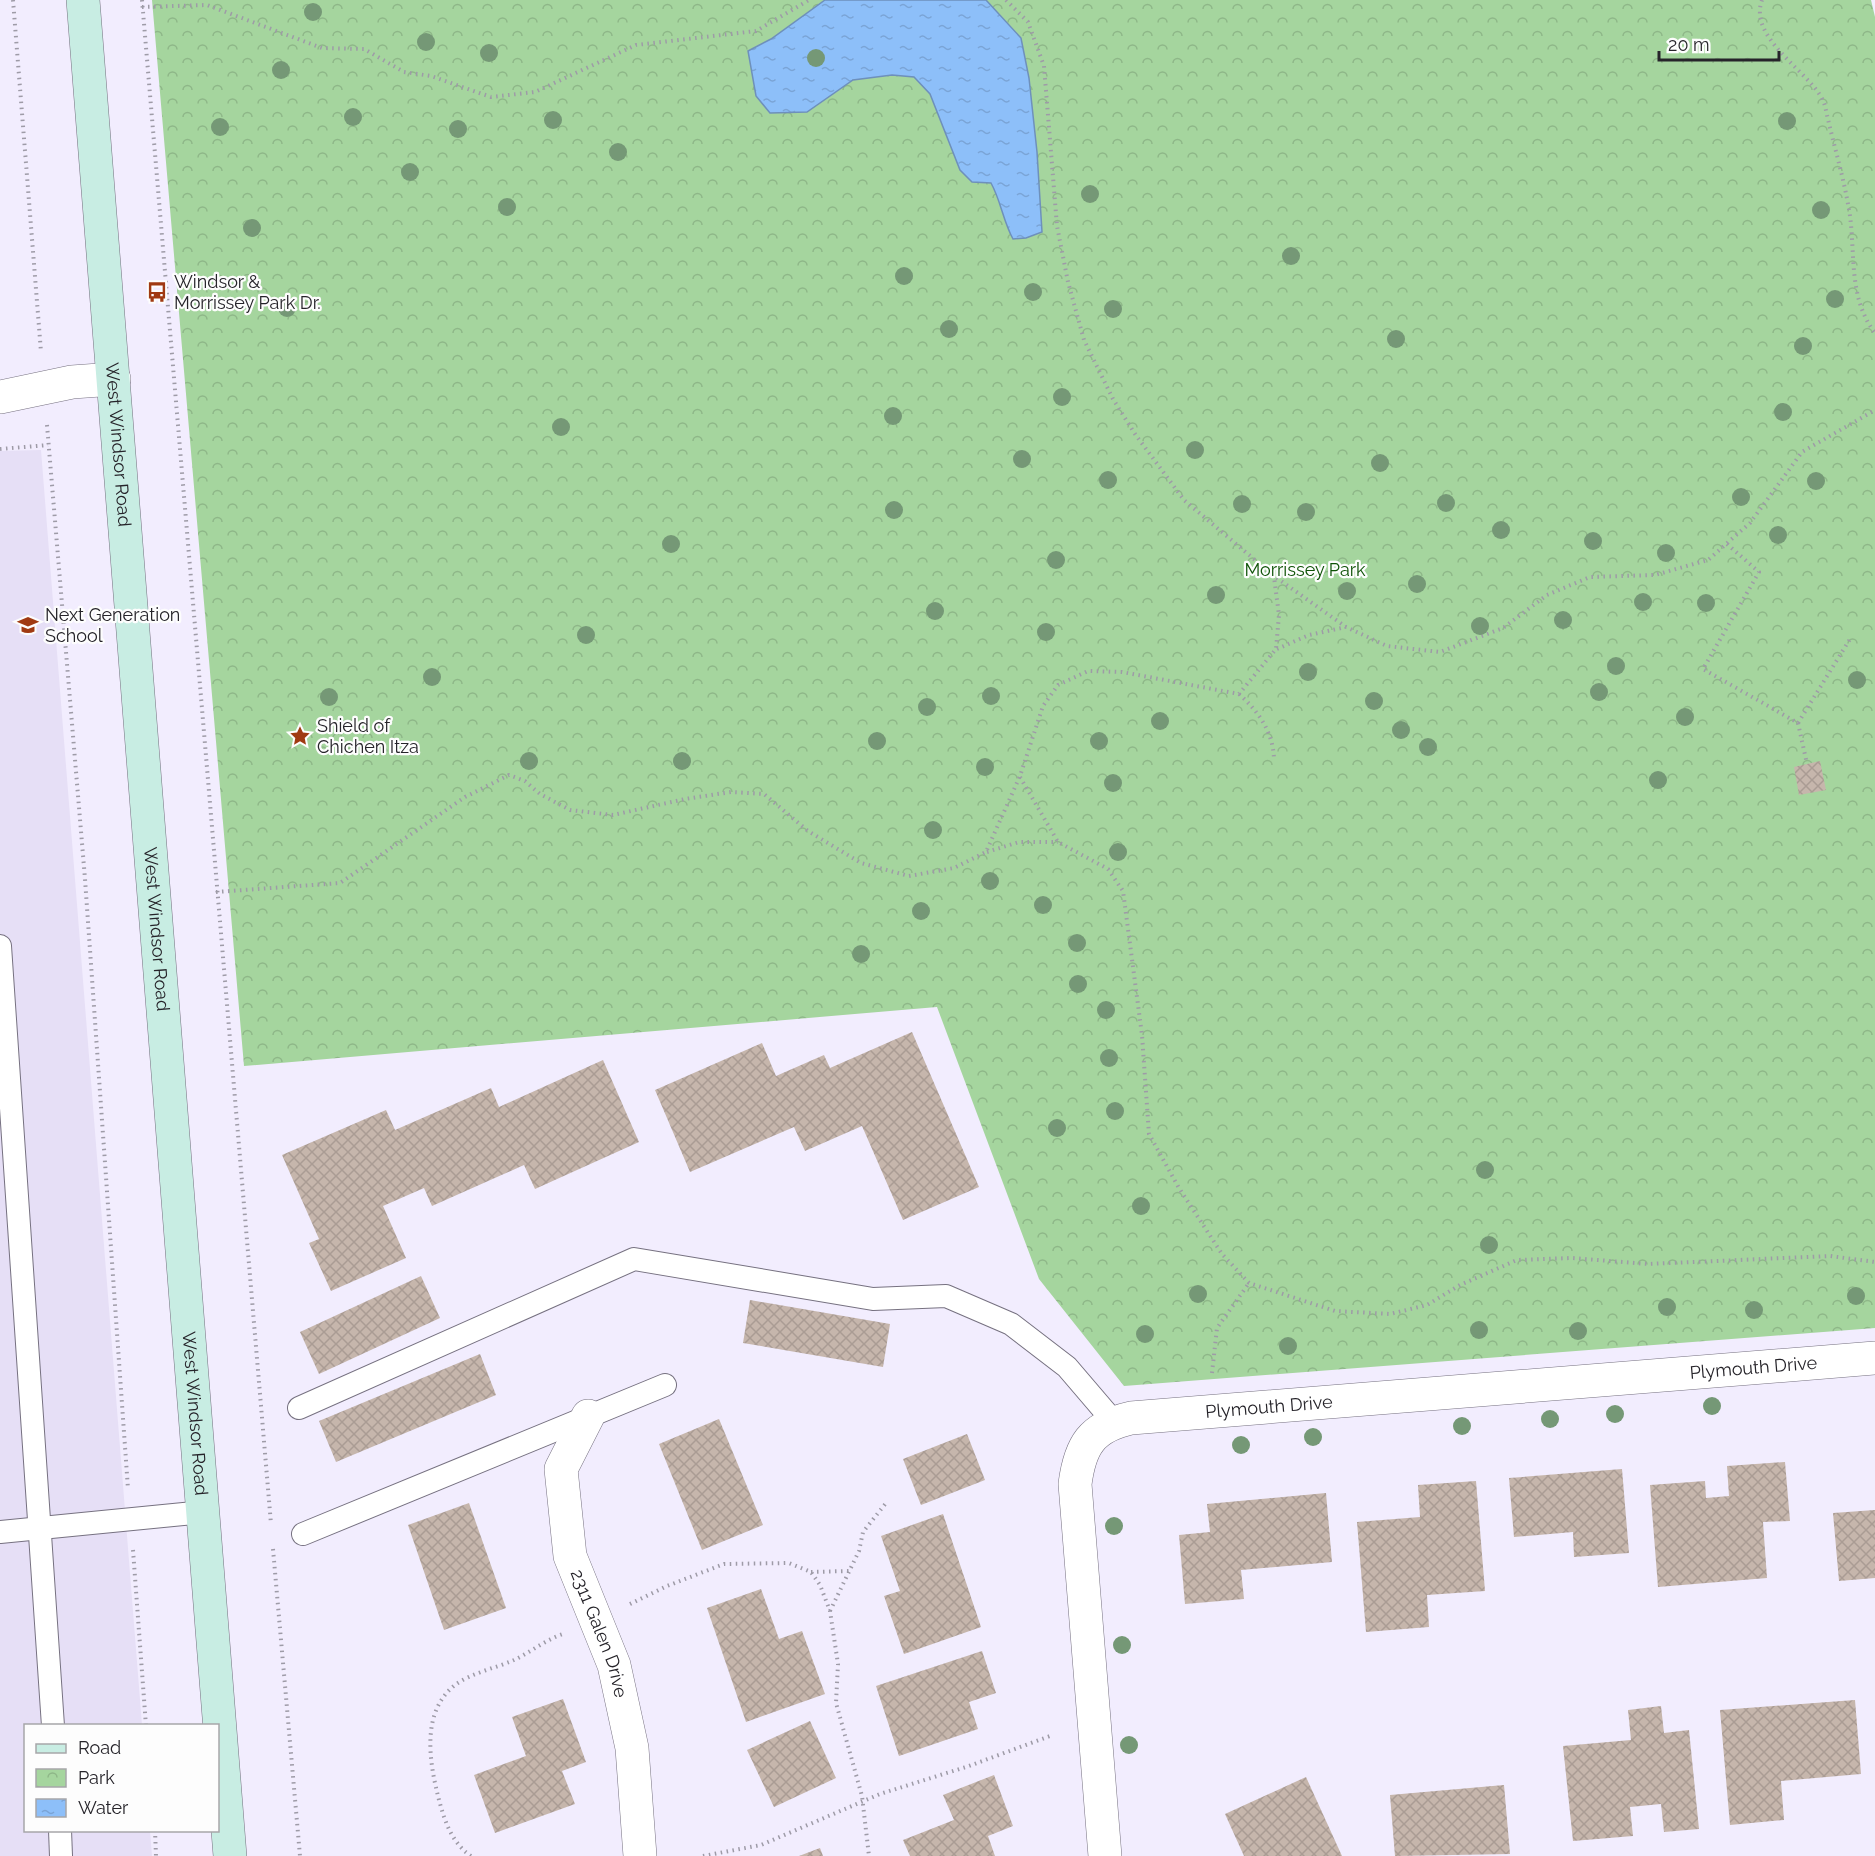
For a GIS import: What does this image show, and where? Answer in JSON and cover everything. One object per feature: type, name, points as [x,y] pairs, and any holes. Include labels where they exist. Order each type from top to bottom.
[{"type":"main road","name":"West Windsor Road","points":[[83,0],[230,1856]]},
{"type":"street","points":[[0,397],[72,382],[114,379]]},
{"type":"street","name":"Plymouth Drive","points":[[1105,1856],[1075,1484],[1078,1458],[1090,1438],[1114,1422],[1162,1415],[1875,1358]]},
{"type":"street","name":"2311 Galen Drive","points":[[588,1416],[561,1469],[570,1556],[614,1665],[632,1748],[640,1856]]},
{"type":"lane","points":[[0,946],[53,1724]]},
{"type":"lane","points":[[299,1408],[634,1259],[873,1299],[946,1296],[1011,1324],[1067,1367],[1114,1422]]},
{"type":"lane","points":[[303,1534],[665,1385]]},
{"type":"lane","points":[[0,1532],[204,1512]]},
{"type":"lane","points":[[60,1832],[62,1856]]},
{"type":"path","points":[[13,0],[40,348]]},
{"type":"path","points":[[142,0],[272,1535]]},
{"type":"path","points":[[142,7],[207,5],[322,48],[364,49],[404,72],[431,76],[491,98],[535,92],[636,45],[756,31],[809,0]]},
{"type":"path","points":[[1006,0],[1028,22],[1044,66],[1057,226],[1068,282],[1084,340],[1118,408],[1184,500],[1274,576],[1346,627],[1387,646],[1440,652],[1503,628],[1547,595],[1590,577],[1656,574],[1708,560],[1750,523],[1802,452],[1875,410]]},
{"type":"path","points":[[1762,0],[1764,28],[1788,63],[1822,95],[1849,206],[1855,288],[1869,325],[1875,333]]},
{"type":"path","points":[[46,420],[85,879],[127,1477]]},
{"type":"path","points":[[0,449],[48,445]]},
{"type":"path","points":[[1727,544],[1759,572],[1703,669],[1798,723]]},
{"type":"path","points":[[1274,576],[1279,615],[1276,649]]},
{"type":"path","points":[[1239,694],[1276,649],[1309,634],[1346,627]]},
{"type":"path","points":[[1807,764],[1798,723],[1850,639]]},
{"type":"path","points":[[986,852],[1020,776],[1043,706],[1058,685],[1088,671],[1122,672],[1239,694],[1257,710],[1267,728],[1274,747],[1274,759]]},
{"type":"path","points":[[216,892],[340,883],[465,797],[508,775],[525,781],[540,794],[570,810],[613,815],[685,799],[731,792],[764,794],[808,831],[861,863],[909,876],[954,868],[986,852],[1019,842],[1058,842],[1108,869],[1123,891],[1142,1035],[1149,1134],[1179,1188],[1222,1254],[1249,1282],[1335,1311],[1390,1314],[1427,1305],[1460,1285],[1517,1260],[1572,1258],[1648,1264],[1830,1256],[1875,1262]]},
{"type":"path","points":[[1020,776],[1058,842]]},
{"type":"path","points":[[1211,1379],[1217,1328],[1249,1282]]},
{"type":"path","points":[[830,1611],[859,1551],[863,1532],[886,1503]]},
{"type":"path","points":[[273,1546],[300,1856]]},
{"type":"path","points":[[133,1552],[146,1724]]},
{"type":"path","points":[[627,1606],[667,1586],[724,1564],[789,1563],[811,1572],[849,1571]]},
{"type":"path","points":[[811,1572],[820,1585],[830,1611],[838,1664],[836,1703],[863,1802],[869,1856]]},
{"type":"path","points":[[471,1856],[457,1842],[444,1818],[431,1766],[430,1734],[437,1707],[455,1685],[513,1660],[551,1638],[566,1633]]},
{"type":"path","points":[[703,1856],[761,1845],[863,1802],[1050,1736]]},
{"type":"path","points":[[154,1832],[156,1856]]},
{"type":"shaded area","points":[[41,450],[142,1724],[24,1724],[24,1832],[150,1832],[152,1856],[0,1856],[0,451]]},
{"type":"green space","name":"Morrissey Park","points":[[152,0],[1871,0],[1875,17],[1875,1328],[1124,1386],[1039,1279],[937,1007],[244,1066]]},
{"type":"water","points":[[825,0],[986,0],[1021,38],[1029,78],[1042,232],[1026,238],[1013,239],[991,183],[972,182],[960,170],[930,94],[914,77],[892,75],[853,80],[807,112],[770,113],[756,96],[748,51],[771,39]]},
{"type":"building","points":[[1820,761],[1826,790],[1799,795],[1794,767]]},
{"type":"building","points":[[912,1032],[979,1187],[903,1220],[862,1126],[805,1151],[794,1127],[690,1172],[655,1090],[762,1043],[776,1076],[824,1055],[830,1068]]},
{"type":"building","points":[[603,1060],[639,1142],[535,1189],[524,1165],[432,1206],[424,1188],[383,1206],[406,1258],[331,1291],[309,1243],[319,1239],[282,1155],[386,1110],[395,1130],[491,1088],[499,1107]]},
{"type":"building","points":[[421,1276],[440,1318],[319,1374],[300,1332]]},
{"type":"building","points":[[750,1300],[890,1324],[883,1367],[743,1343]]},
{"type":"building","points":[[480,1354],[496,1395],[336,1462],[319,1421]]},
{"type":"building","points":[[719,1419],[763,1525],[702,1550],[659,1444]]},
{"type":"building","points":[[967,1434],[985,1480],[921,1505],[903,1459]]},
{"type":"building","points":[[1785,1462],[1790,1521],[1763,1522],[1767,1578],[1658,1587],[1650,1485],[1705,1481],[1706,1498],[1729,1496],[1727,1466]]},
{"type":"building","points":[[1622,1469],[1629,1553],[1574,1557],[1573,1532],[1514,1537],[1509,1478]]},
{"type":"building","points":[[1476,1481],[1485,1591],[1427,1595],[1429,1627],[1366,1632],[1357,1522],[1420,1517],[1418,1485]]},
{"type":"building","points":[[1326,1493],[1332,1562],[1241,1570],[1244,1599],[1185,1604],[1179,1535],[1210,1532],[1207,1504]]},
{"type":"building","points":[[469,1503],[506,1608],[444,1630],[408,1525]]},
{"type":"building","points":[[1875,1510],[1875,1578],[1839,1581],[1833,1513]]},
{"type":"building","points":[[943,1514],[981,1627],[904,1654],[884,1596],[900,1591],[881,1536]]},
{"type":"building","points":[[761,1589],[779,1639],[802,1631],[825,1694],[746,1722],[707,1608]]},
{"type":"building","points":[[982,1651],[996,1693],[969,1702],[978,1729],[899,1756],[876,1686]]},
{"type":"building","points":[[563,1699],[586,1762],[562,1771],[575,1804],[495,1833],[474,1775],[526,1756],[512,1717]]},
{"type":"building","points":[[1855,1700],[1861,1774],[1781,1781],[1784,1820],[1730,1825],[1720,1710]]},
{"type":"building","points":[[1661,1706],[1664,1733],[1689,1730],[1699,1829],[1664,1832],[1661,1804],[1630,1807],[1633,1836],[1573,1841],[1563,1746],[1631,1740],[1628,1710]]},
{"type":"building","points":[[810,1721],[836,1778],[774,1807],[747,1750]]},
{"type":"building","points":[[994,1775],[1013,1826],[988,1836],[995,1856],[910,1856],[903,1840],[954,1820],[943,1795]]},
{"type":"building","points":[[1306,1777],[1342,1856],[1244,1856],[1225,1814]]},
{"type":"building","points":[[1504,1785],[1510,1854],[1395,1856],[1390,1795]]},
{"type":"building","points":[[820,1848],[823,1856],[799,1856]]},
{"type":"place","name":"Windsor & Morrissey Park Dr.","points":[[157,292]]},
{"type":"place","name":"Next Generation School","points":[[28,625]]},
{"type":"place","name":"Shield of Chichen Itza","points":[[300,736]]}]
